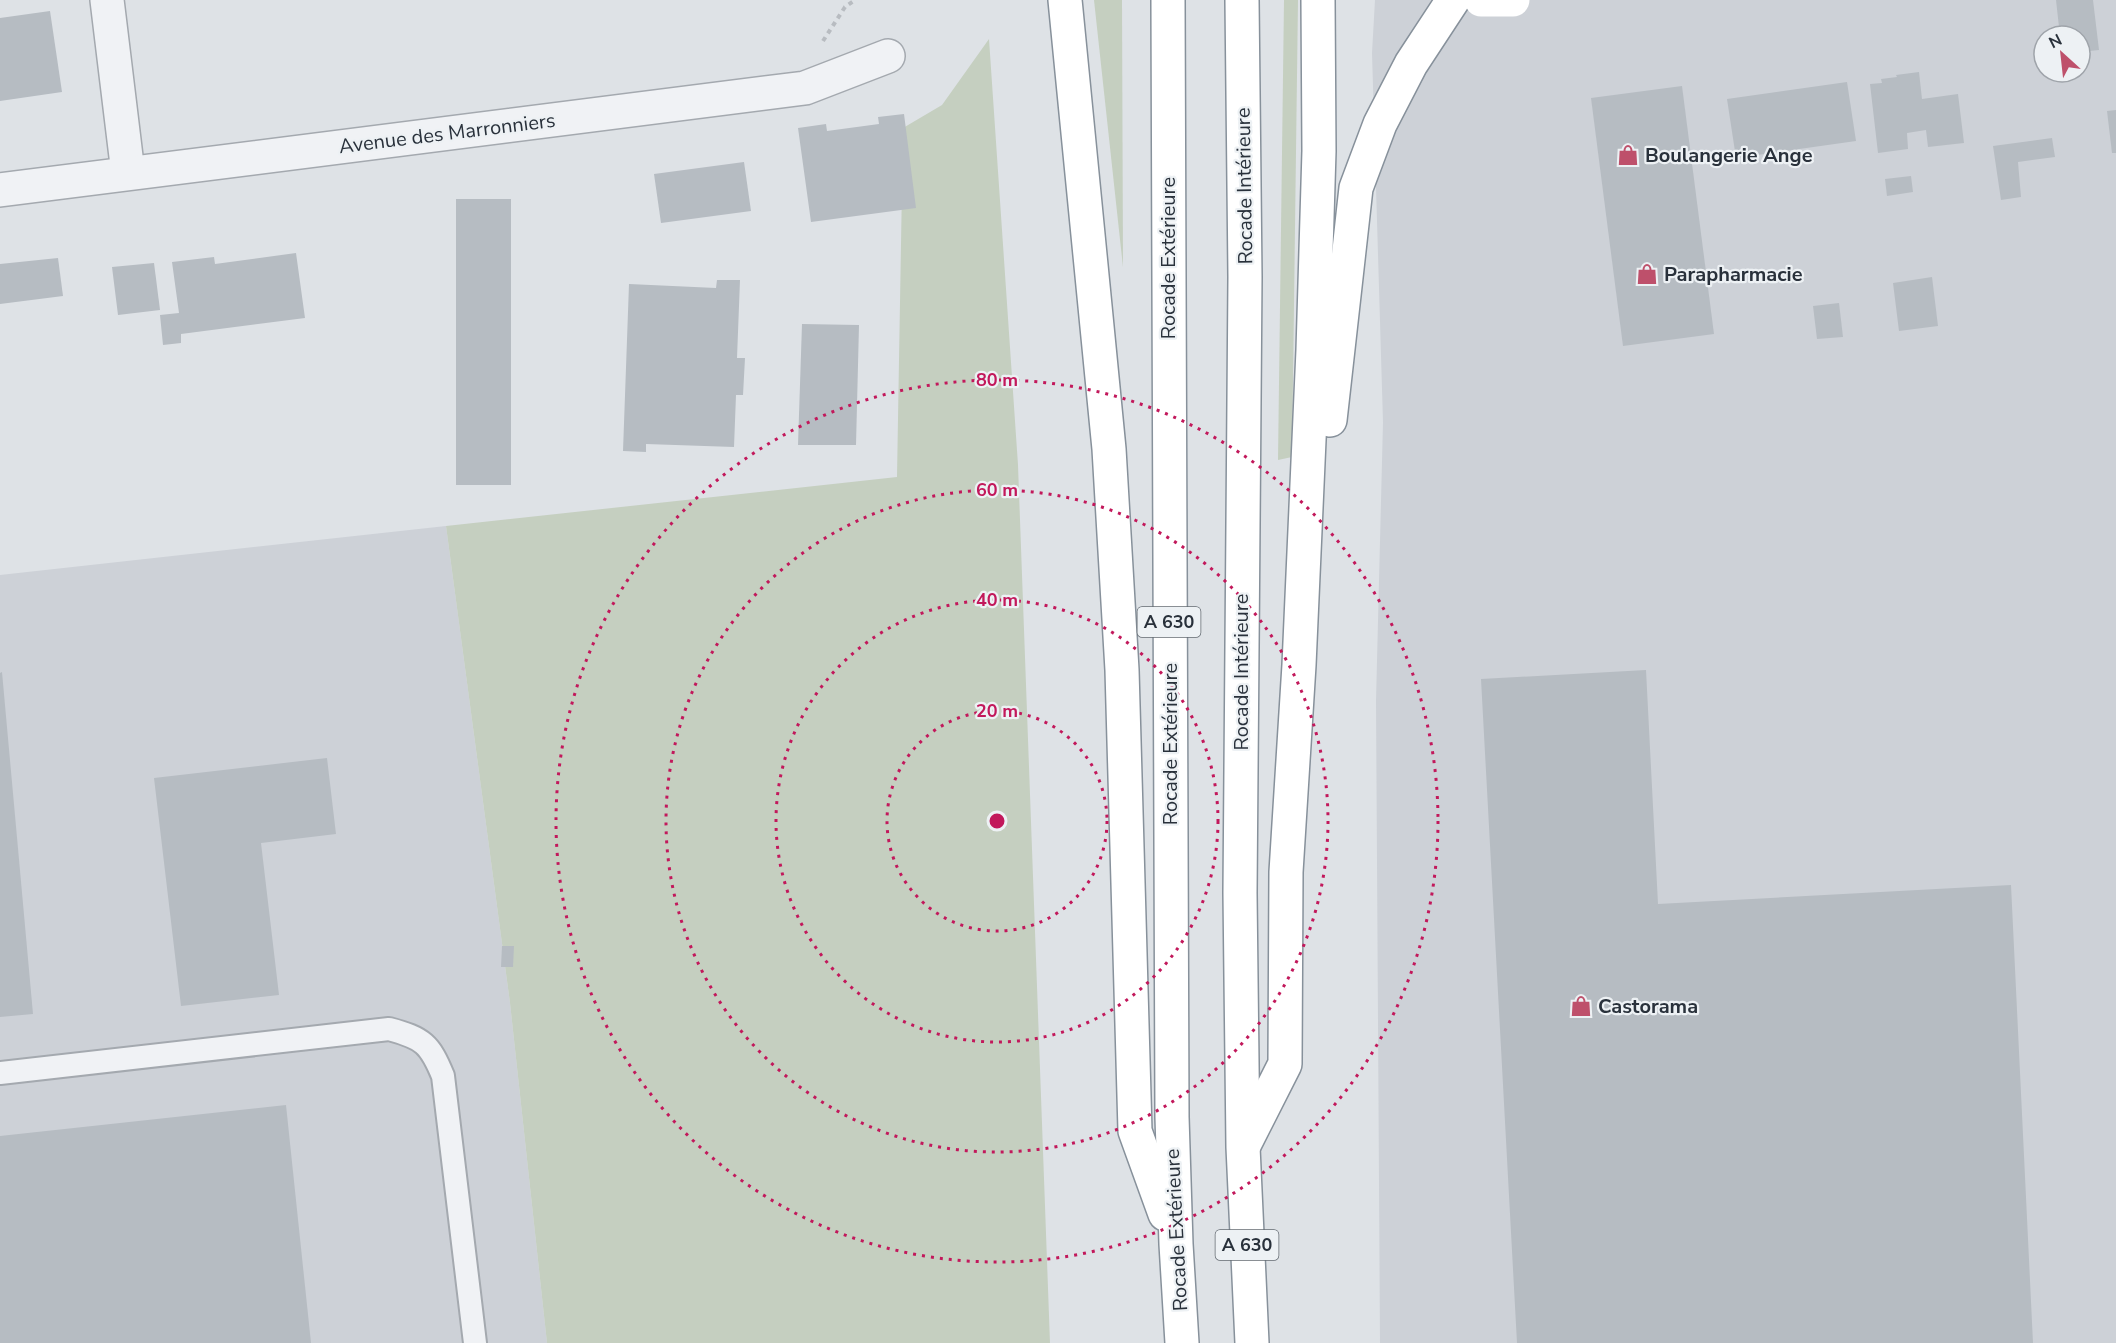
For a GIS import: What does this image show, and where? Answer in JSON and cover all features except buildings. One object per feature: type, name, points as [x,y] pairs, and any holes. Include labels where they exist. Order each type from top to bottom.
[{"type":"main road","points":[[1065,0],[1108,449],[1120,623],[1135,1131],[1176,1244]]},
{"type":"main road","name":"Rocade Extérieure","points":[[1168,0],[1171,1094],[1182,1343]]},
{"type":"main road","name":"Rocade Intérieure","points":[[1242,0],[1245,277],[1240,893],[1243,1147],[1252,1343]]},
{"type":"main road","points":[[1243,1147],[1285,1064],[1286,873],[1299,665],[1319,163],[1318,0]]},
{"type":"main road","points":[[1299,665],[1356,188],[1380,124],[1411,64],[1453,0]]},
{"type":"main road","points":[[1481,0],[1508,2],[1514,0]]},
{"type":"street","points":[[107,0],[128,173]]},
{"type":"street","name":"Avenue des Marronniers","points":[[0,190],[805,88],[888,56]]},
{"type":"lane","points":[[0,1073],[389,1029],[424,1042],[443,1076],[475,1343]]},
{"type":"shaded area","points":[[1375,0],[2116,0],[2116,1343],[1380,1343],[1376,701],[1383,422],[1372,53]]},
{"type":"shaded area","points":[[446,526],[510,1003],[547,1343],[0,1343],[0,575]]},
{"type":"green space","points":[[1094,0],[1122,0],[1123,267]]},
{"type":"green space","points":[[1284,0],[1298,0],[1292,457],[1278,460]]},
{"type":"green space","points":[[989,39],[1018,465],[1050,1343],[547,1343],[510,1003],[446,526],[897,477],[903,128],[942,105]]},
{"type":"place","name":"Boulangerie Ange","points":[[1628,155]]},
{"type":"place","name":"Parapharmacie","points":[[1647,274]]},
{"type":"place","name":"Castorama","points":[[1581,1006]]}]
